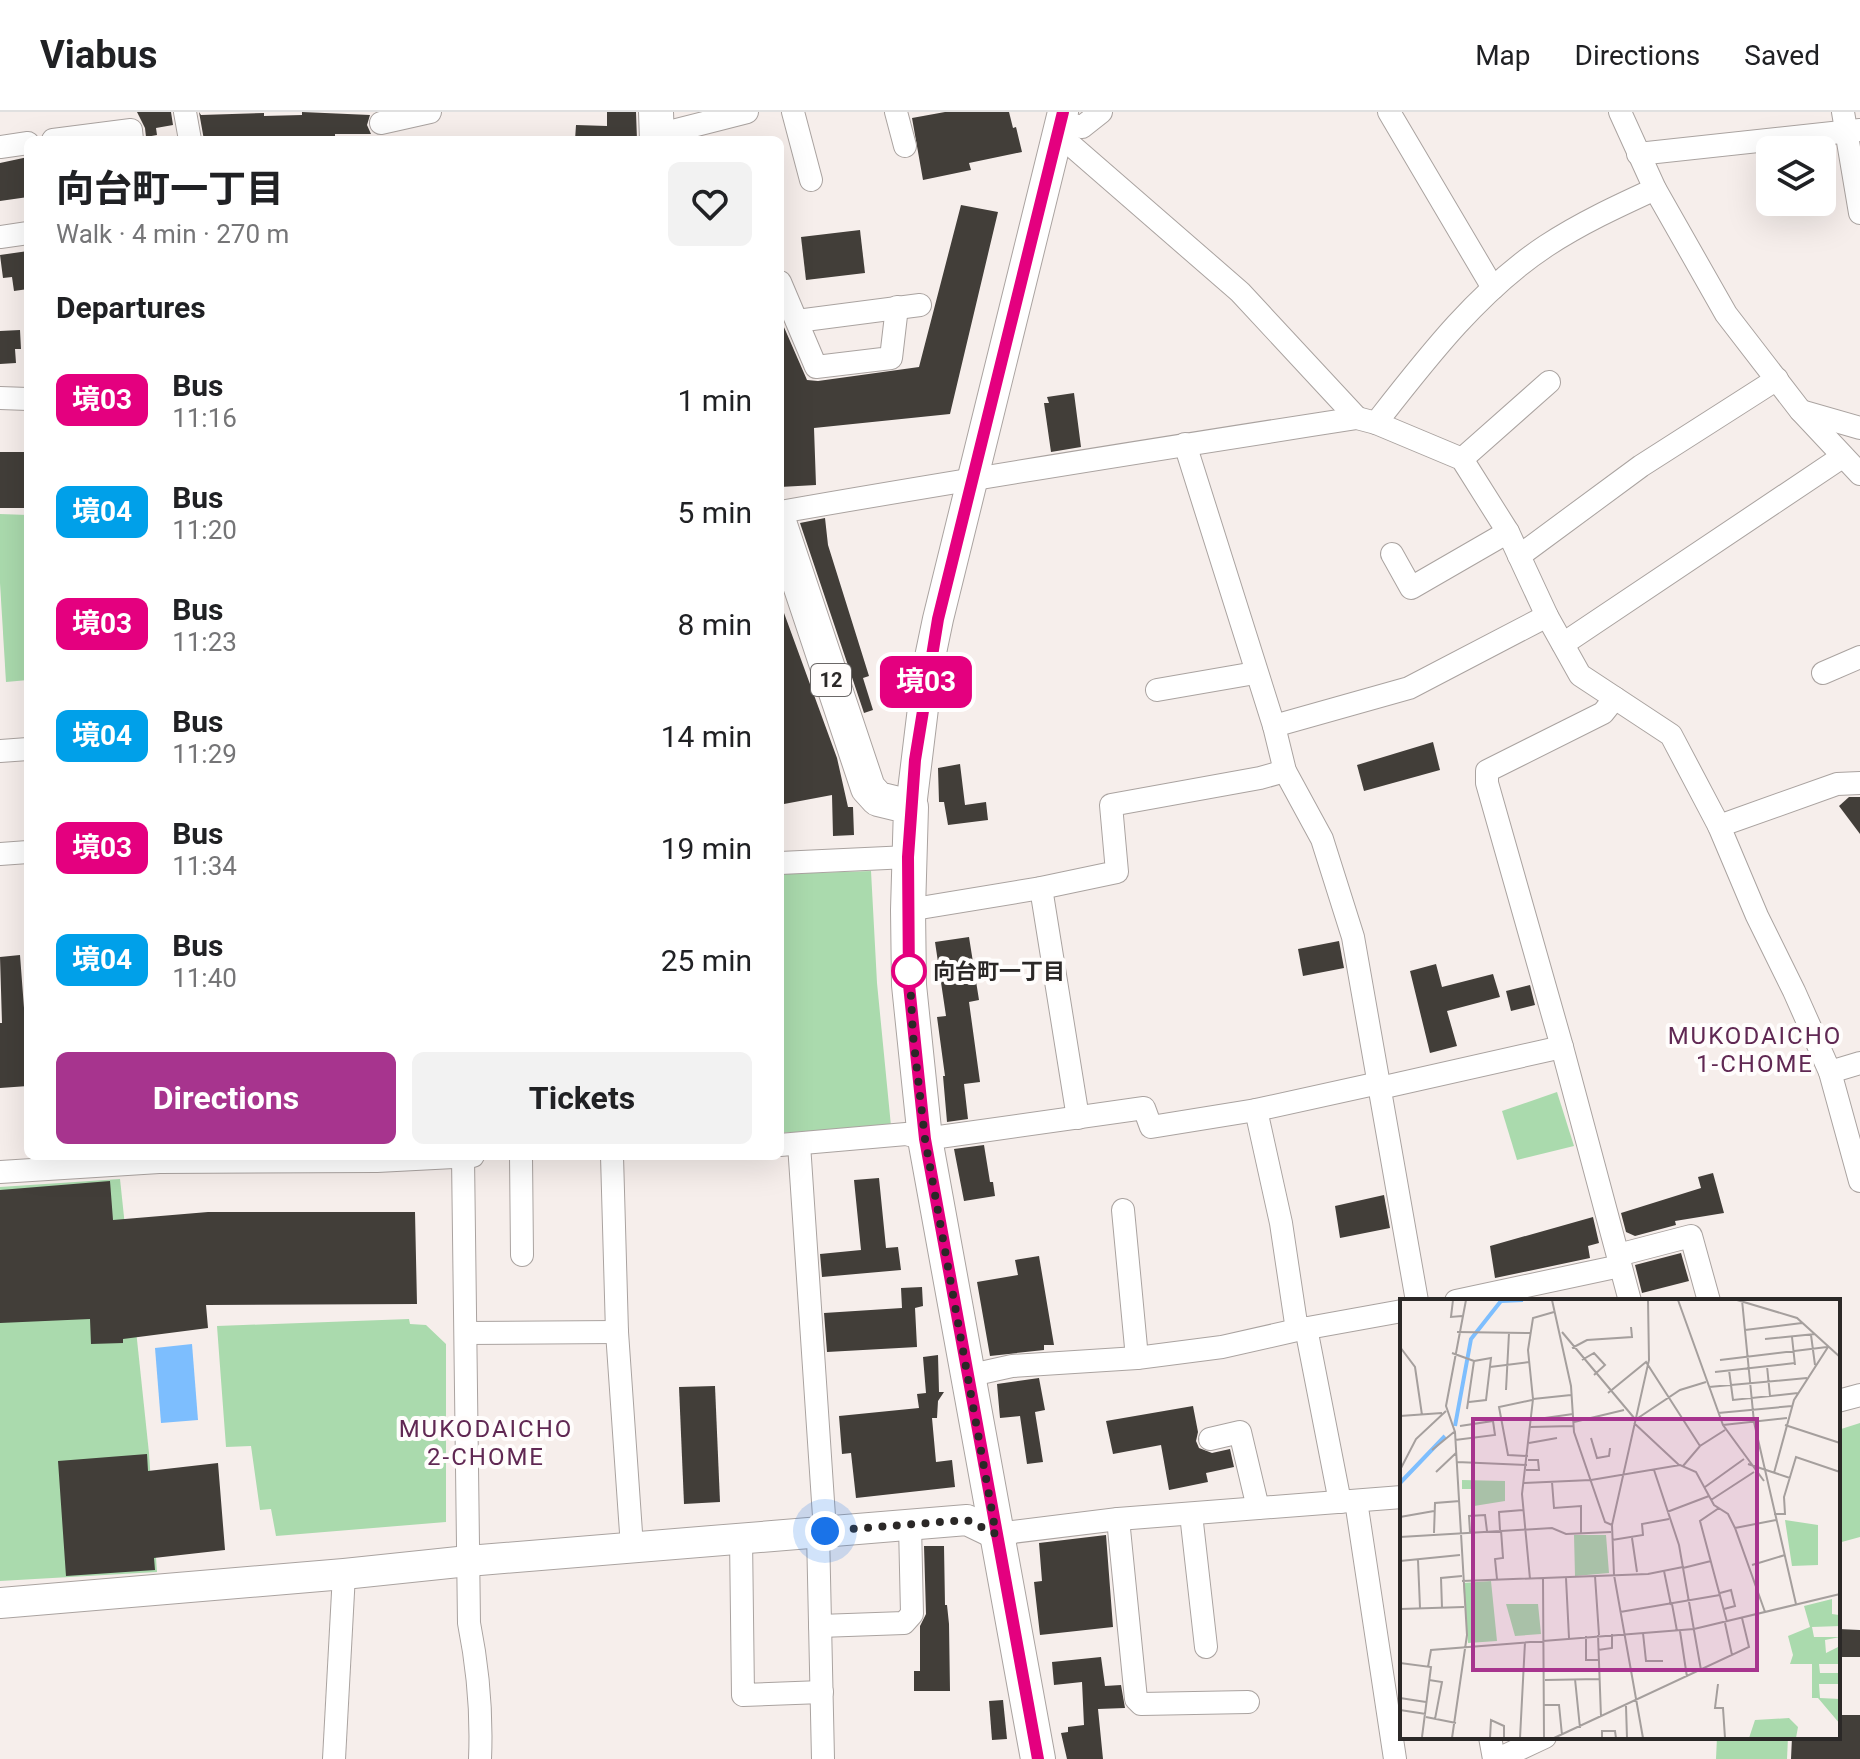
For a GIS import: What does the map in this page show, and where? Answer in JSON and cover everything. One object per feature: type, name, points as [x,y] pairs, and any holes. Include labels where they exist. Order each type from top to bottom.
[{"type":"main road","name":"12","points":[[784,537],[868,788],[878,799],[911,807]]},
{"type":"main road","points":[[911,807],[908,910],[913,1035],[925,1139],[1038,1759]]},
{"type":"street","points":[[185,112],[189,136]]},
{"type":"street","points":[[381,125],[430,112]]},
{"type":"street","points":[[656,129],[747,112]]},
{"type":"street","points":[[793,112],[811,180]]},
{"type":"street","points":[[896,112],[905,146]]},
{"type":"street","points":[[1060,125],[1082,127],[1101,112]]},
{"type":"street","points":[[1389,112],[1493,288]]},
{"type":"street","points":[[1620,112],[1655,189],[1726,314],[1800,410],[1860,474]]},
{"type":"street","points":[[1060,125],[1240,292],[1366,420],[1462,459],[1508,532],[1547,616],[1580,675],[1671,735],[1719,826],[1830,1072],[1860,1181]]},
{"type":"street","points":[[911,807],[928,667],[1060,125]]},
{"type":"street","points":[[1638,154],[1849,125],[1860,213]]},
{"type":"street","points":[[84,136],[131,130],[132,136]]},
{"type":"street","points":[[0,147],[24,144]]},
{"type":"street","points":[[784,511],[1185,444],[1366,420],[1493,288],[1543,248],[1604,213],[1655,189]]},
{"type":"street","points":[[0,237],[24,234]]},
{"type":"street","points":[[784,291],[816,367],[891,358],[897,307]]},
{"type":"street","points":[[797,321],[920,305]]},
{"type":"street","points":[[1519,556],[1641,466],[1777,379]]},
{"type":"street","points":[[1462,459],[1549,382]]},
{"type":"street","points":[[0,398],[24,399]]},
{"type":"street","points":[[1800,410],[1860,428]]},
{"type":"street","points":[[1185,444],[1274,726],[1285,771],[1322,839],[1353,937],[1417,1299]]},
{"type":"street","points":[[1563,644],[1842,457]]},
{"type":"street","points":[[1392,554],[1411,588],[1508,532]]},
{"type":"street","points":[[1274,726],[1409,688],[1547,616]]},
{"type":"street","points":[[1823,673],[1860,657]]},
{"type":"street","points":[[1157,690],[1255,673]]},
{"type":"street","points":[[1615,698],[1603,713],[1487,771],[1487,783],[1629,1299]]},
{"type":"street","points":[[0,751],[24,749]]},
{"type":"street","points":[[908,910],[1117,872],[1111,805],[1285,771]]},
{"type":"street","points":[[1719,826],[1837,784],[1860,783]]},
{"type":"street","points":[[0,854],[24,852]]},
{"type":"street","points":[[784,863],[908,857]]},
{"type":"street","points":[[1046,887],[1078,1118]]},
{"type":"street","points":[[823,1759],[820,1626],[822,1532],[789,1145],[906,1134],[925,1139],[1144,1108],[1151,1127],[1380,1086],[1562,1047]]},
{"type":"street","points":[[1830,1072],[1860,1063]]},
{"type":"street","points":[[1256,1110],[1302,1329],[1348,1502],[1395,1759]]},
{"type":"street","points":[[0,1172],[147,1160]]},
{"type":"street","points":[[468,1160],[469,1623],[482,1724],[480,1759]]},
{"type":"street","points":[[521,1160],[522,1255]]},
{"type":"street","points":[[612,1160],[617,1332],[632,1547]]},
{"type":"street","points":[[1123,1210],[1137,1358]]},
{"type":"street","points":[[1464,1299],[1619,1261],[1691,1236],[1708,1299]]},
{"type":"street","points":[[967,1376],[1012,1366],[1137,1358],[1222,1347],[1400,1311]]},
{"type":"street","points":[[466,1333],[617,1332]]},
{"type":"street","points":[[1840,1400],[1860,1395]]},
{"type":"street","points":[[1210,1439],[1240,1432],[1258,1508]]},
{"type":"street","points":[[0,1603],[967,1520],[996,1534],[1118,1519],[1400,1497]]},
{"type":"street","points":[[1191,1514],[1206,1647]]},
{"type":"street","points":[[1118,1519],[1136,1699],[1141,1704],[1248,1702]]},
{"type":"street","points":[[820,1626],[904,1623],[912,1614],[910,1525]]},
{"type":"street","points":[[741,1538],[743,1695],[822,1692]]},
{"type":"street","points":[[334,1759],[344,1574]]},
{"type":"street","points":[[1491,1739],[1496,1759],[1541,1739]]},
{"type":"green space","points":[[0,514],[24,515],[24,680],[6,682],[0,583]]},
{"type":"green space","points":[[871,871],[877,983],[891,1126],[784,1133],[784,874]]},
{"type":"green space","points":[[1557,1092],[1574,1146],[1517,1160],[1502,1111]]},
{"type":"green space","points":[[120,1179],[149,1453],[157,1572],[0,1581],[0,1187]]},
{"type":"green space","points":[[409,1319],[410,1324],[426,1325],[446,1344],[446,1522],[276,1536],[271,1509],[260,1510],[251,1446],[226,1447],[217,1326]]},
{"type":"green space","points":[[1860,1423],[1860,1537],[1840,1542],[1840,1429]]},
{"type":"green space","points":[[1717,1739],[1788,1739],[1787,1759],[1716,1759]]},
{"type":"water","points":[[192,1344],[198,1420],[161,1423],[155,1348]]},
{"type":"building","points":[[137,112],[171,112],[173,125],[156,128],[157,135],[146,136]]},
{"type":"building","points":[[199,112],[201,115],[302,115],[302,112],[370,115],[367,125],[371,134],[203,136]]},
{"type":"building","points":[[607,112],[636,112],[637,136],[575,136],[576,125],[607,126]]},
{"type":"building","points":[[945,112],[1009,112],[1022,152],[969,163],[971,170],[923,180],[912,118]]},
{"type":"building","points":[[24,158],[24,198],[0,201],[0,163]]},
{"type":"building","points":[[961,205],[998,212],[950,414],[814,428],[816,485],[784,487],[784,327],[807,380],[919,367]]},
{"type":"building","points":[[860,230],[865,273],[806,280],[801,237]]},
{"type":"building","points":[[24,252],[24,290],[14,291],[12,277],[3,278],[0,255]]},
{"type":"building","points":[[20,330],[21,349],[15,349],[16,363],[0,364],[0,331]]},
{"type":"building","points":[[1074,393],[1081,447],[1051,452],[1044,403],[1049,403],[1047,397]]},
{"type":"building","points":[[0,452],[24,452],[24,508],[0,508]]},
{"type":"building","points":[[825,518],[828,545],[869,676],[863,678],[873,710],[864,713],[800,523]]},
{"type":"building","points":[[784,613],[837,758],[848,807],[853,807],[854,835],[833,836],[832,795],[784,804]]},
{"type":"building","points":[[1433,742],[1440,770],[1364,791],[1357,765]]},
{"type":"building","points":[[960,764],[965,805],[986,802],[988,820],[948,825],[944,802],[939,802],[938,768]]},
{"type":"building","points":[[1849,797],[1860,797],[1860,834],[1839,806]]},
{"type":"building","points":[[969,937],[979,1000],[969,1002],[980,1082],[964,1084],[968,1119],[947,1122],[937,1017],[946,1016],[935,942]]},
{"type":"building","points":[[1339,941],[1344,968],[1303,976],[1298,949]]},
{"type":"building","points":[[20,955],[24,1086],[0,1088],[0,957]]},
{"type":"building","points":[[1436,964],[1442,987],[1493,974],[1500,997],[1447,1011],[1457,1046],[1430,1053],[1410,971]]},
{"type":"building","points":[[1530,985],[1535,1005],[1511,1011],[1506,991]]},
{"type":"building","points":[[984,1145],[995,1196],[964,1201],[954,1149]]},
{"type":"building","points":[[1713,1173],[1724,1213],[1675,1221],[1676,1225],[1635,1236],[1626,1232],[1621,1213],[1701,1188],[1698,1177]]},
{"type":"building","points":[[879,1178],[886,1248],[898,1247],[901,1270],[822,1277],[820,1254],[861,1250],[854,1180]]},
{"type":"building","points":[[110,1181],[113,1220],[208,1212],[415,1212],[417,1304],[206,1305],[208,1328],[123,1339],[123,1343],[91,1344],[90,1319],[0,1323],[0,1190]]},
{"type":"building","points":[[1384,1195],[1390,1228],[1340,1238],[1335,1206]]},
{"type":"building","points":[[1593,1217],[1599,1243],[1588,1246],[1590,1258],[1495,1278],[1490,1246]]},
{"type":"building","points":[[1681,1253],[1689,1281],[1642,1293],[1635,1265]]},
{"type":"building","points":[[1039,1256],[1054,1345],[1044,1345],[1044,1350],[990,1356],[977,1282],[1018,1275],[1015,1260]]},
{"type":"building","points":[[922,1287],[923,1306],[915,1308],[917,1347],[827,1352],[824,1313],[902,1308],[901,1288]]},
{"type":"building","points":[[938,1355],[939,1392],[944,1392],[938,1401],[937,1418],[932,1418],[936,1462],[952,1460],[955,1487],[856,1498],[851,1453],[842,1454],[839,1416],[919,1408],[917,1394],[926,1393],[923,1357]]},
{"type":"building","points":[[1039,1378],[1045,1410],[1035,1412],[1043,1462],[1027,1464],[1020,1416],[1000,1418],[997,1384]]},
{"type":"building","points":[[715,1386],[720,1502],[684,1504],[679,1387]]},
{"type":"building","points":[[1193,1406],[1199,1448],[1212,1453],[1230,1449],[1234,1467],[1206,1473],[1208,1482],[1169,1490],[1161,1445],[1113,1454],[1106,1421]]},
{"type":"building","points":[[147,1454],[148,1471],[218,1463],[225,1550],[154,1558],[155,1570],[66,1576],[58,1461]]},
{"type":"building","points":[[1106,1535],[1113,1627],[1040,1635],[1034,1582],[1042,1581],[1039,1543]]},
{"type":"building","points":[[924,1546],[944,1546],[950,1691],[914,1691],[914,1671],[920,1671],[920,1626],[926,1614]]},
{"type":"building","points":[[1840,1629],[1860,1630],[1860,1657],[1840,1657]]},
{"type":"building","points":[[1101,1657],[1105,1686],[1121,1685],[1125,1708],[1098,1709],[1103,1759],[1067,1759],[1061,1733],[1068,1732],[1068,1727],[1084,1725],[1082,1682],[1054,1685],[1052,1662]]},
{"type":"building","points":[[1003,1700],[1007,1739],[992,1740],[989,1701]]},
{"type":"building","points":[[1840,1715],[1860,1715],[1860,1759],[1791,1759],[1792,1739],[1840,1739]]},
{"type":"bus line","name":"境03","points":[[1038,1759],[925,1139],[909,985],[908,857],[915,760],[928,667],[1063,112]]},
{"type":"place","name":"向台町一丁目","points":[[909,971]]},
{"type":"district","name":"MUKODAICHO 1-CHOME","points":[[1755,1050]]},
{"type":"district","name":"MUKODAICHO 2-CHOME","points":[[486,1443]]},
{"type":"route","points":[[825,1531],[967,1520],[996,1534],[925,1139],[913,1035],[909,960],[909,971]]}]
